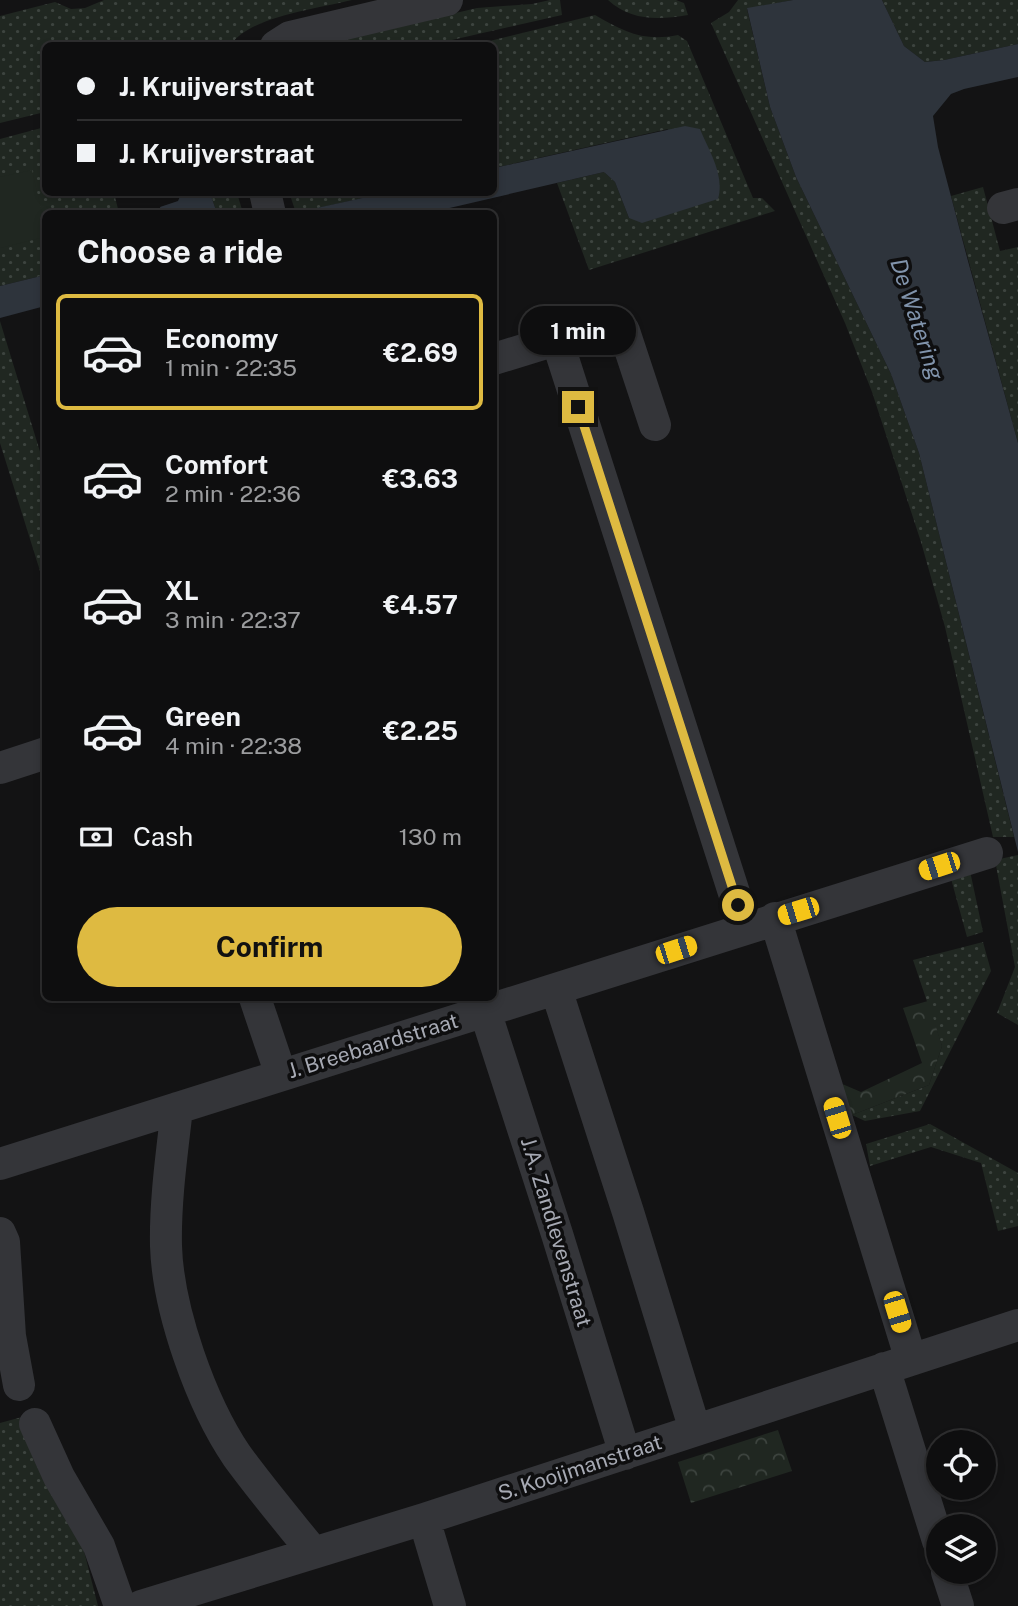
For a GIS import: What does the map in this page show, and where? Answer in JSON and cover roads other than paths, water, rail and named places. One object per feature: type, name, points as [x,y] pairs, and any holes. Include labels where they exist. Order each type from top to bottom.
[{"type":"street","points":[[282,42],[289,37],[447,0]]},
{"type":"street","points":[[497,358],[614,322],[624,331],[655,425]]},
{"type":"street","points":[[557,340],[760,923],[898,1364],[932,1514]]},
{"type":"street","points":[[0,768],[42,754]]},
{"type":"street","name":"J. Breebaardstraat","points":[[0,1164],[987,853]]},
{"type":"street","points":[[556,989],[695,1430]]},
{"type":"street","points":[[256,1001],[281,1075]]},
{"type":"street","name":"J.A. Zandlevenstraat","points":[[485,1011],[558,1234],[625,1454]]},
{"type":"street","points":[[177,1108],[166,1247],[174,1304],[211,1408],[236,1454],[313,1552]]},
{"type":"street","points":[[0,1233],[4,1242],[10,1336],[19,1385]]},
{"type":"street","name":"S. Kooijmanstraat","points":[[141,1606],[424,1519],[1018,1325]]},
{"type":"street","points":[[35,1424],[59,1477],[99,1546],[120,1606]]},
{"type":"street","points":[[424,1519],[450,1606]]},
{"type":"street","points":[[951,1584],[958,1606]]},
{"type":"water","name":"De Watering","points":[[793,0],[882,0],[904,46],[925,62],[1018,44],[1018,77],[951,94],[933,116],[938,147],[1018,443],[1018,852],[919,453],[891,374],[796,177],[770,107],[747,8]]},
{"type":"water","points":[[685,126],[700,129],[718,172],[720,190],[718,199],[642,223],[629,218],[615,182],[604,172],[441,210],[308,210],[371,196],[497,196],[497,167]]},
{"type":"water","points":[[180,196],[211,196],[216,210],[161,210],[160,207],[178,201]]},
{"type":"water","points":[[42,276],[42,307],[0,318],[0,286]]}]
